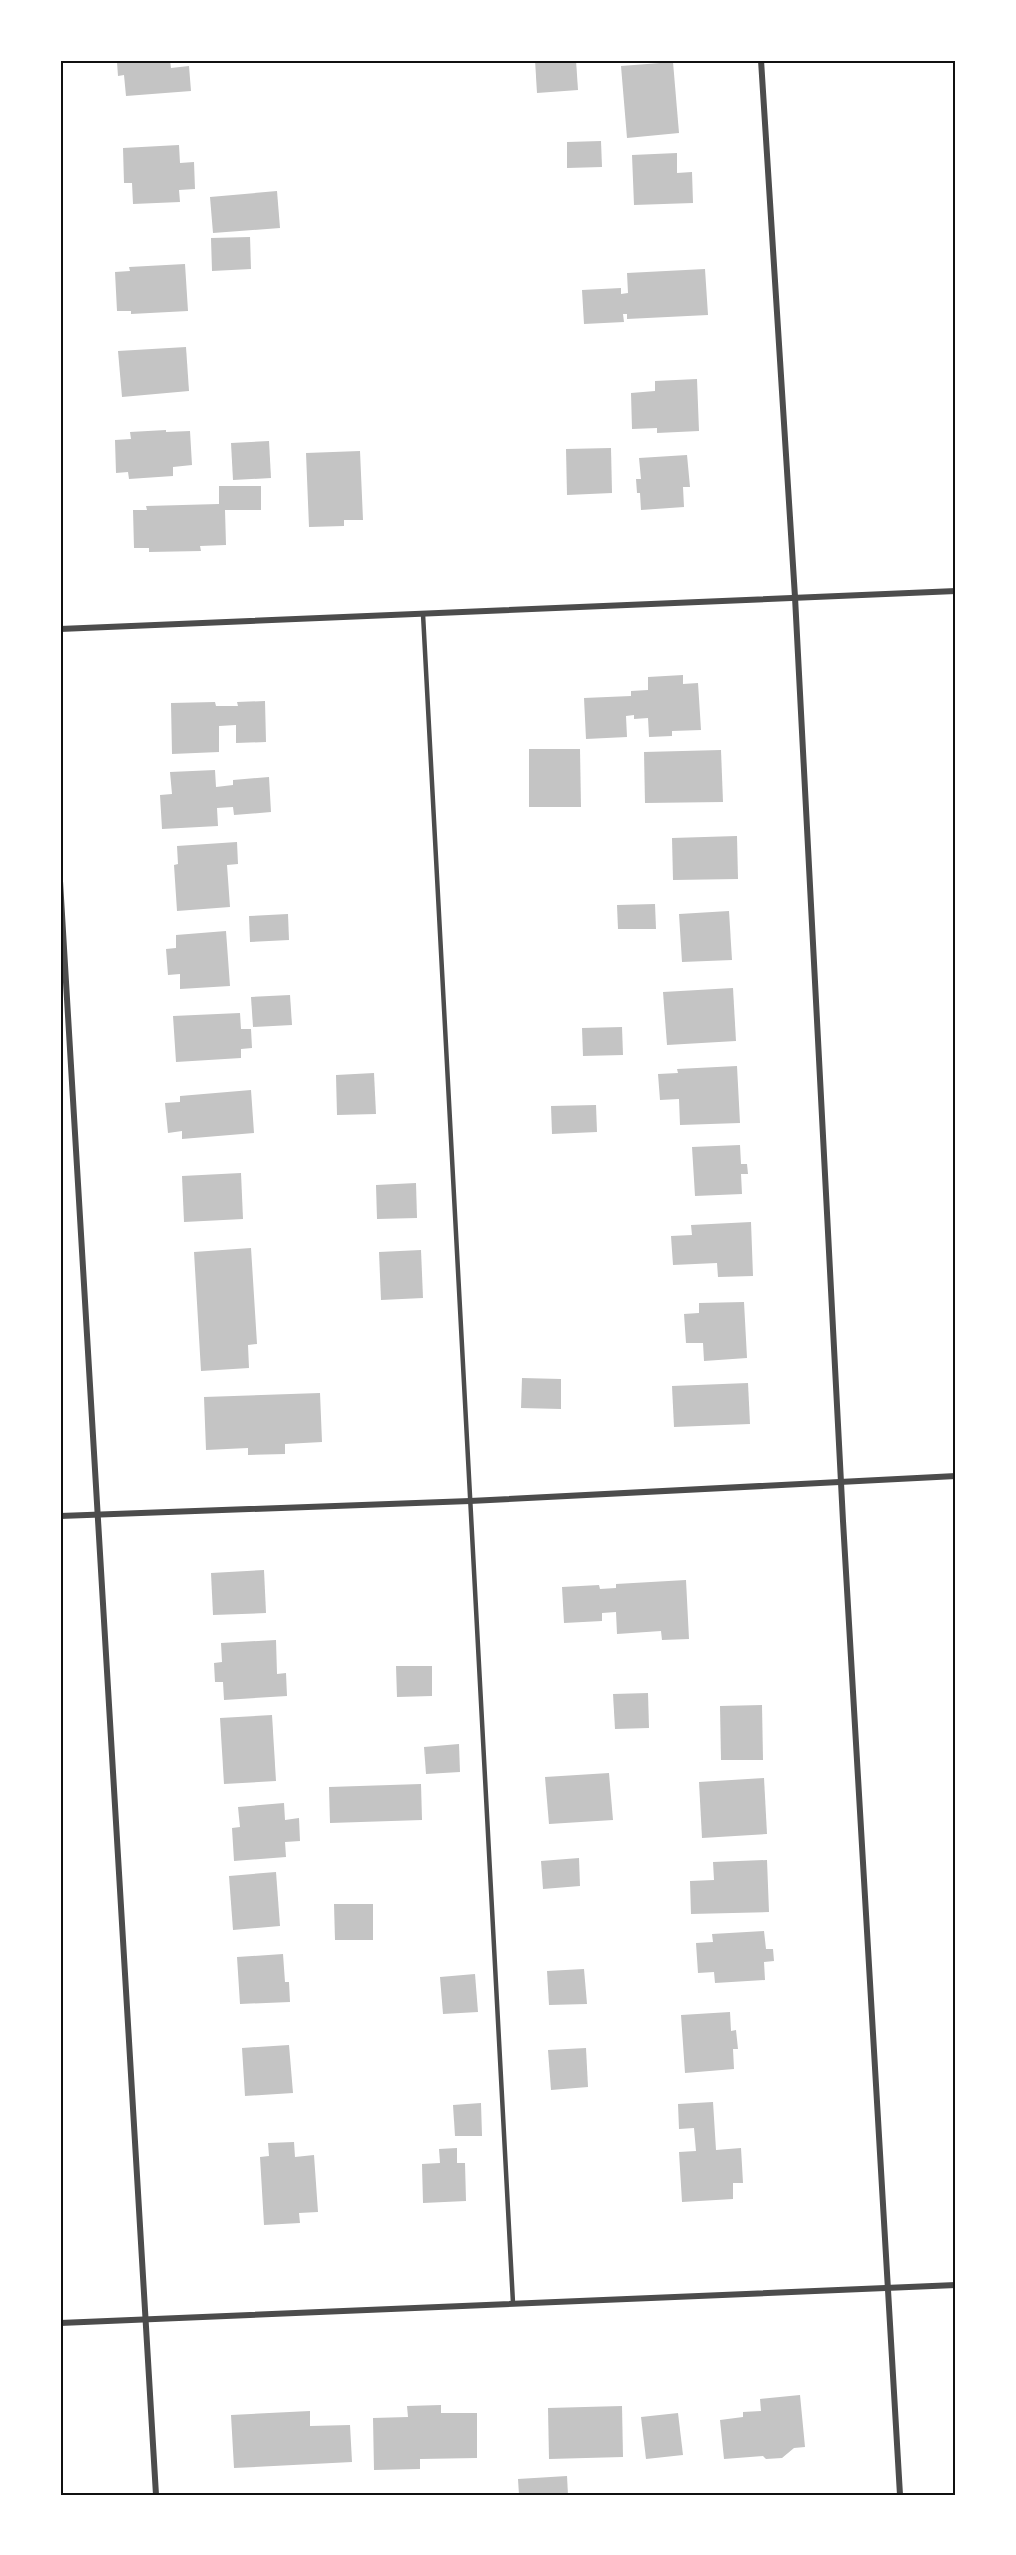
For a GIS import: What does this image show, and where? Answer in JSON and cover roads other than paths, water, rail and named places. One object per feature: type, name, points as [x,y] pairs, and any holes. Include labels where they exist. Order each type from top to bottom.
[{"type":"street","points":[[761,60],[795,597],[841,1481],[886,2287],[900,2495]]},
{"type":"street","points":[[60,629],[956,591]]},
{"type":"street","points":[[60,881],[156,2495]]},
{"type":"street","points":[[60,1516],[470,1502],[956,1476]]},
{"type":"street","points":[[60,2323],[956,2285]]},
{"type":"lane","points":[[423,614],[513,2303]]}]
